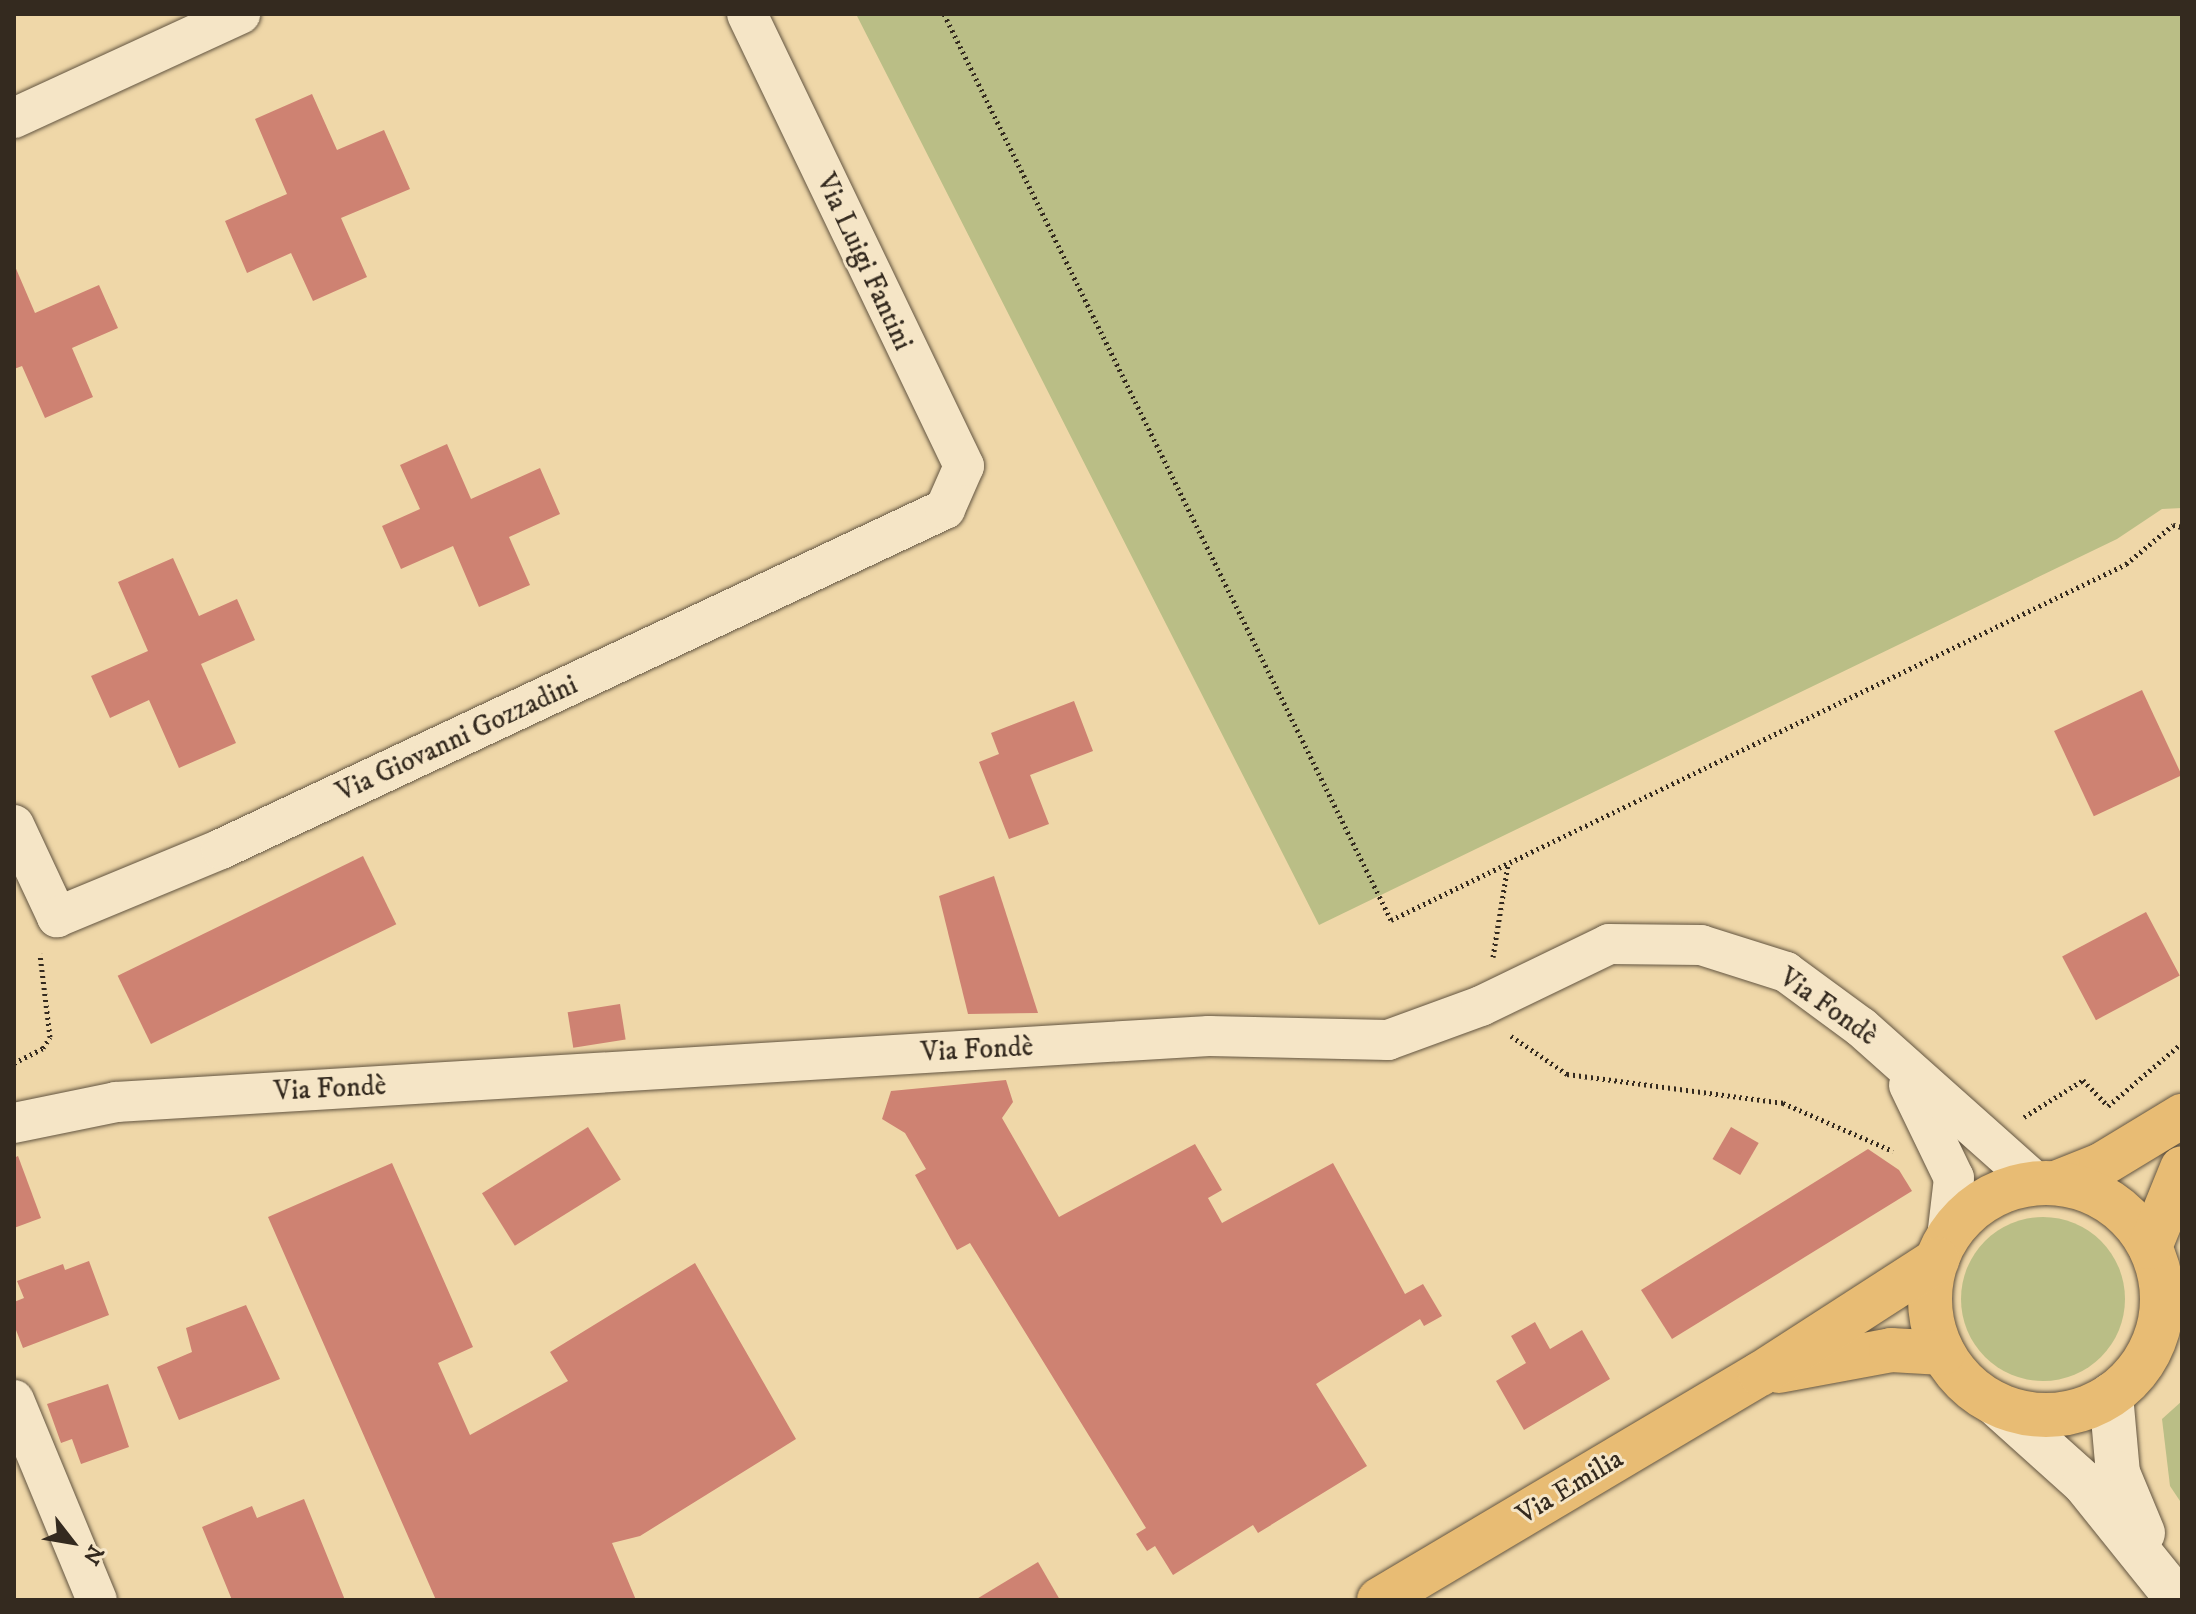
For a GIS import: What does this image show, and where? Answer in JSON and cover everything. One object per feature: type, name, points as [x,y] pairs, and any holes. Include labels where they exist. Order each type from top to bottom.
[{"type":"main road","name":"Via Emilia","points":[[1379,1600],[1760,1374],[1942,1249],[1986,1200],[2101,1165],[2182,1116]]},
{"type":"main road","points":[[2150,1247],[2182,1168]]},
{"type":"main road","points":[[1942,1249],[1930,1307],[1943,1353],[1975,1392],[1997,1405],[2055,1415],[2111,1395],[2150,1351],[2159,1322],[2162,1293],[2150,1247],[2111,1203],[2046,1183]]},
{"type":"main road","name":"Via Emilia","points":[[1760,1374],[1891,1350],[1943,1353]]},
{"type":"street","points":[[14,118],[240,14]]},
{"type":"street","name":"Via Luigi Fantini","points":[[747,14],[964,466],[945,509]]},
{"type":"street","name":"Via Giovanni Gozzadini","points":[[57,917],[221,849],[945,509]]},
{"type":"street","points":[[14,825],[57,917]]},
{"type":"street","name":"Via Fondè","points":[[14,1123],[116,1102],[1162,1039],[1388,1040],[1499,998],[1609,944],[1701,945],[1786,972],[1891,1053],[2046,1183]]},
{"type":"street","name":"Via Fondè","points":[[1891,1053],[1954,1178],[1942,1249]]},
{"type":"street","points":[[2111,1395],[2118,1473],[2176,1598]]},
{"type":"street","points":[[14,1400],[97,1600]]},
{"type":"street","points":[[1997,1405],[2084,1483],[2176,1598]]},
{"type":"path","points":[[944,14],[1391,920],[2126,564],[2173,525],[2182,527]]},
{"type":"path","points":[[1508,863],[1492,942],[1501,1029],[1567,1074],[1783,1103],[1906,1157]]},
{"type":"path","points":[[14,1063],[43,1048],[50,1037],[39,952],[57,917]]},
{"type":"path","points":[[2016,1122],[2083,1080],[2108,1106],[2182,1043]]},
{"type":"green space","points":[[856,14],[2182,14],[2182,508],[2162,509],[2117,539],[1319,925]]},
{"type":"green space","points":[[2043,1217],[2075,1223],[2101,1241],[2119,1267],[2125,1299],[2119,1331],[2101,1357],[2075,1375],[2043,1381],[2011,1375],[1985,1357],[1967,1331],[1961,1299],[1967,1267],[1985,1241],[2011,1223]]},
{"type":"green space","points":[[2182,1401],[2182,1504],[2170,1486],[2162,1419]]},
{"type":"building","points":[[312,94],[337,150],[384,130],[410,189],[341,218],[367,277],[313,301],[291,253],[247,273],[225,221],[287,194],[255,119]]},
{"type":"building","points":[[14,264],[35,313],[99,285],[118,328],[72,348],[93,397],[45,418],[22,366],[14,369]]},
{"type":"building","points":[[447,444],[471,499],[540,468],[560,514],[509,537],[530,585],[479,607],[453,546],[401,569],[382,526],[420,509],[400,465]]},
{"type":"building","points":[[173,558],[199,616],[237,599],[255,640],[201,664],[236,743],[179,768],[149,700],[110,718],[91,676],[148,651],[118,582]]},
{"type":"building","points":[[2142,690],[2182,775],[2094,816],[2054,731]]},
{"type":"building","points":[[1074,701],[1093,751],[1030,775],[1049,824],[1009,839],[979,762],[999,754],[991,733]]},
{"type":"building","points":[[363,856],[396,924],[151,1044],[118,976]]},
{"type":"building","points":[[994,876],[1038,1013],[968,1014],[939,896]]},
{"type":"building","points":[[2146,912],[2180,976],[2096,1020],[2062,957]]},
{"type":"building","points":[[620,1004],[626,1040],[573,1048],[568,1012]]},
{"type":"building","points":[[1006,1080],[1013,1102],[1002,1118],[1059,1217],[1195,1144],[1222,1190],[1208,1198],[1222,1223],[1333,1163],[1405,1294],[1423,1284],[1442,1316],[1424,1326],[1420,1319],[1316,1384],[1367,1466],[1258,1533],[1253,1525],[1173,1575],[1155,1546],[1147,1551],[1136,1534],[1146,1528],[970,1243],[957,1250],[915,1175],[926,1169],[905,1133],[882,1119],[891,1091]]},
{"type":"building","points":[[588,1127],[621,1180],[515,1246],[482,1193]]},
{"type":"building","points":[[1731,1127],[1759,1143],[1740,1175],[1712,1159]]},
{"type":"building","points":[[1868,1149],[1899,1170],[1912,1191],[1672,1339],[1641,1290]]},
{"type":"building","points":[[18,1156],[41,1218],[14,1228],[14,1158]]},
{"type":"building","points":[[392,1163],[473,1347],[438,1363],[470,1435],[568,1381],[550,1352],[695,1263],[796,1439],[640,1536],[612,1543],[636,1600],[436,1600],[268,1217]]},
{"type":"building","points":[[89,1261],[109,1315],[23,1348],[14,1325],[14,1302],[24,1298],[17,1281],[63,1264],[65,1270]]},
{"type":"building","points":[[246,1305],[280,1379],[179,1420],[157,1367],[192,1352],[186,1328]]},
{"type":"building","points":[[1535,1322],[1550,1349],[1582,1330],[1610,1379],[1524,1430],[1496,1381],[1526,1363],[1511,1336]]},
{"type":"building","points":[[108,1384],[129,1447],[81,1464],[72,1439],[61,1443],[47,1404]]},
{"type":"building","points":[[304,1499],[345,1600],[232,1600],[202,1527],[252,1506],[257,1518]]},
{"type":"building","points":[[1038,1562],[1060,1600],[975,1600]]}]
